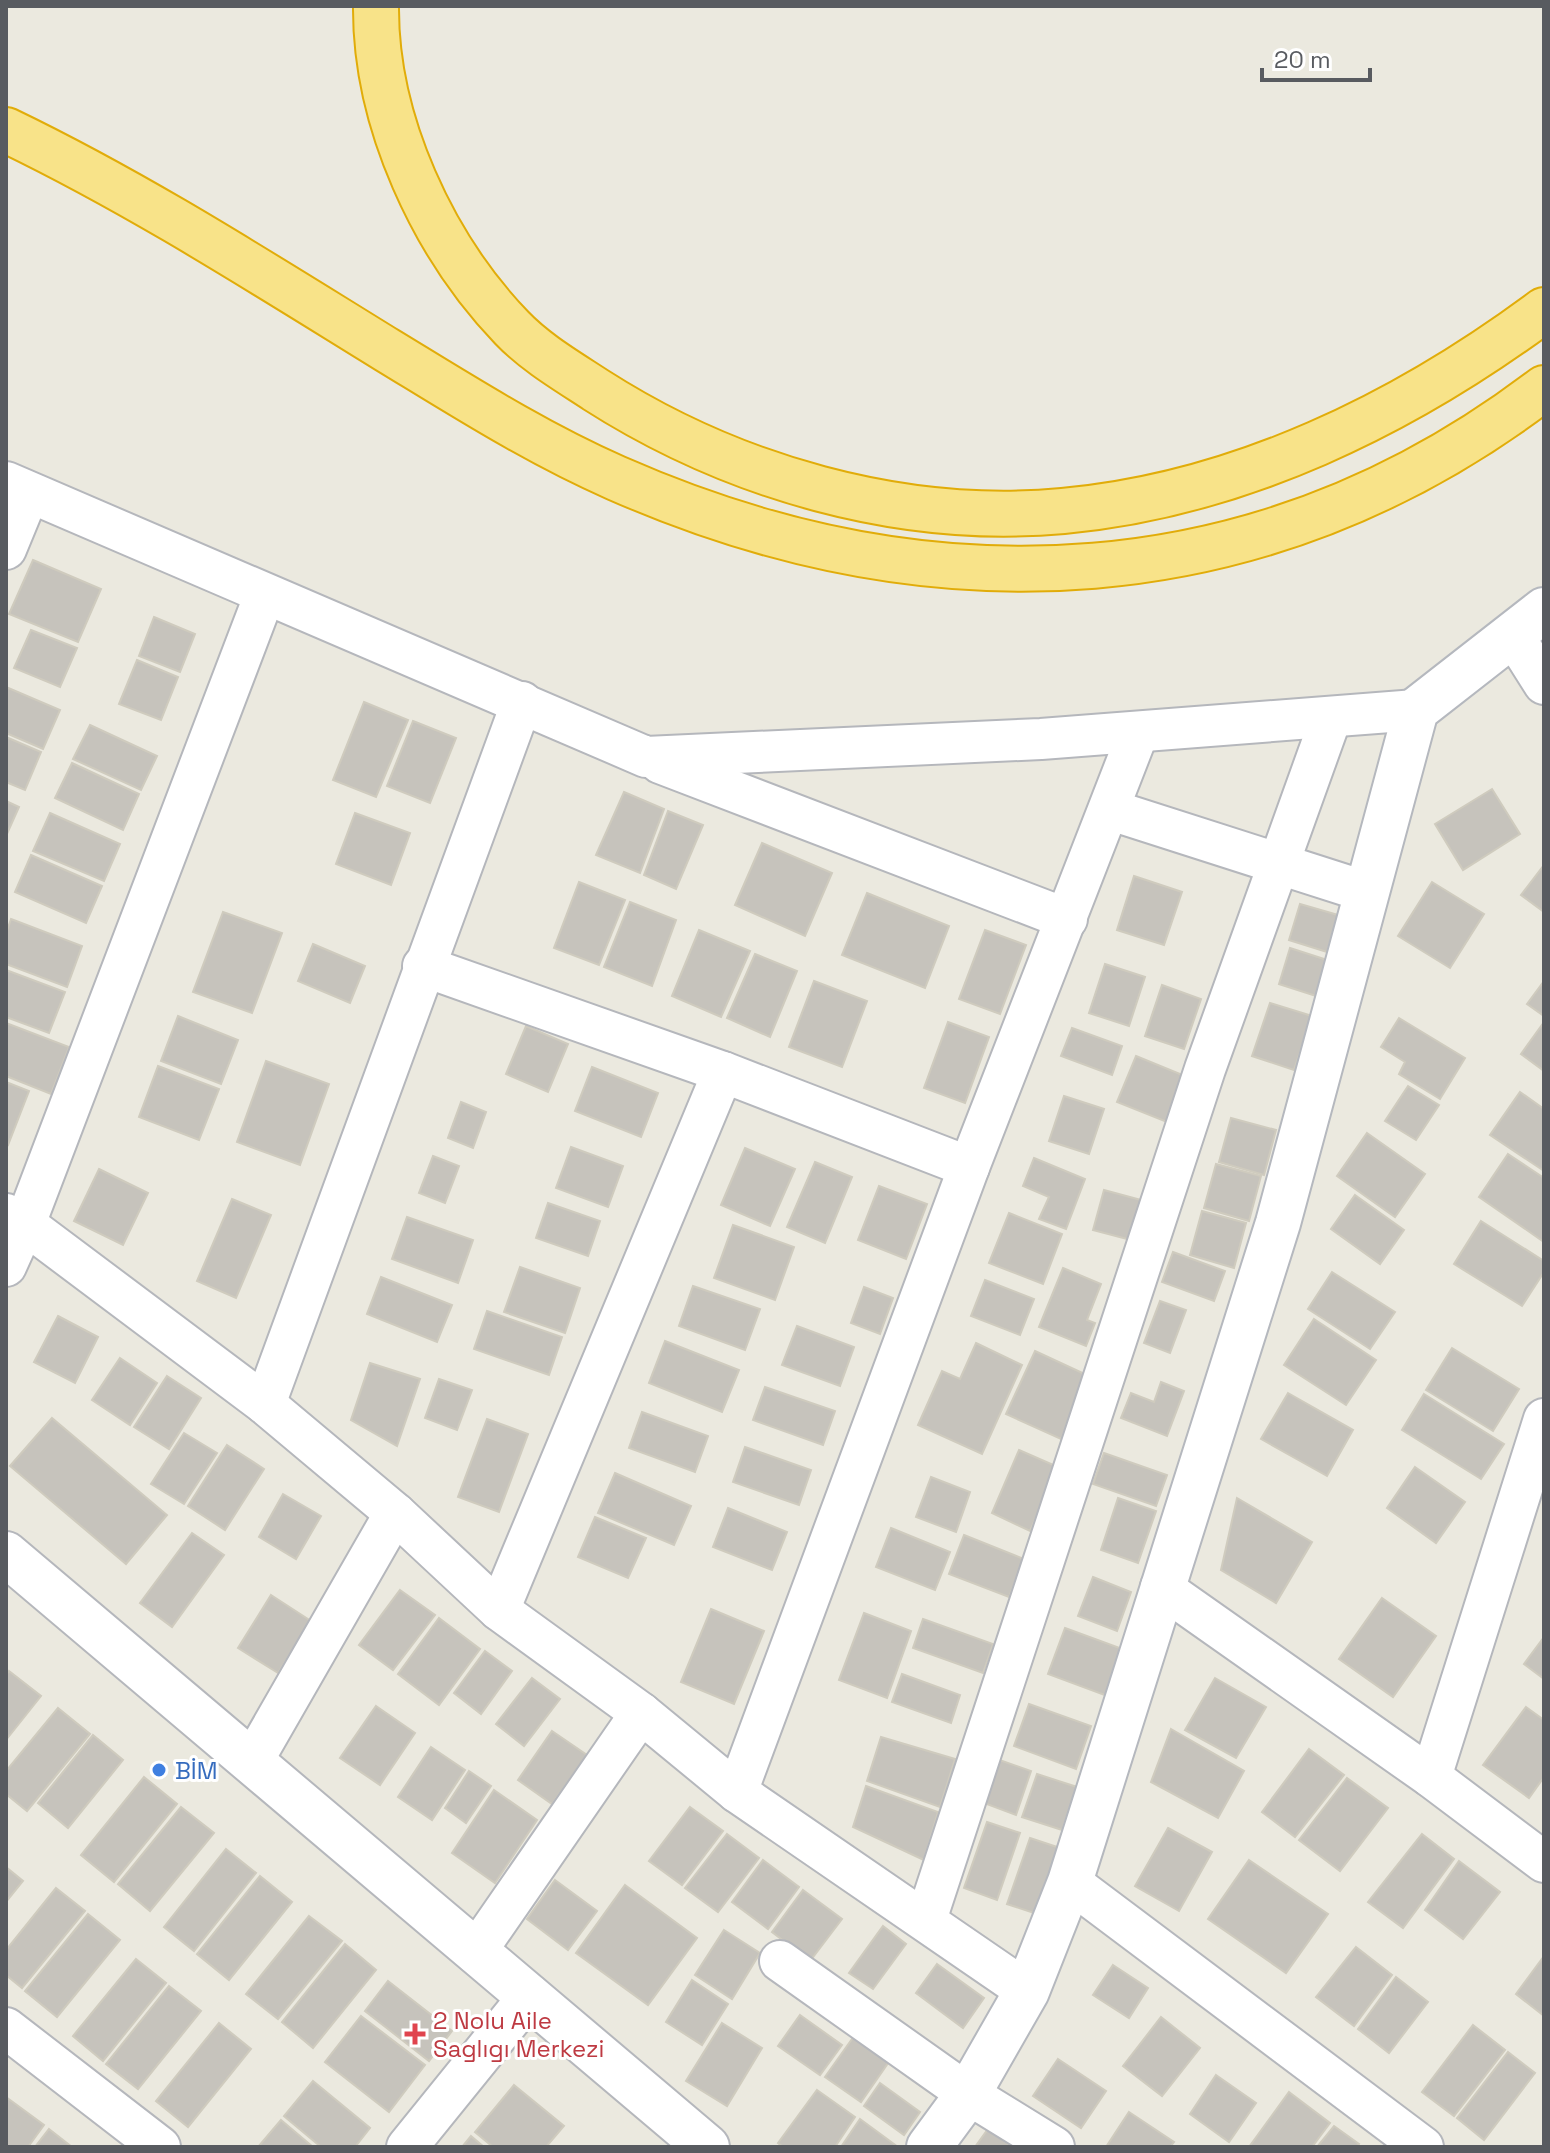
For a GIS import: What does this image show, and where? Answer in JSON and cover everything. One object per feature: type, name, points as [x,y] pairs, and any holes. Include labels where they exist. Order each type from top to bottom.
[{"type":"highway","points":[[376,6],[383,78],[400,140],[422,194],[468,272],[513,328],[553,362],[675,436],[812,487],[889,503],[951,511],[1010,512],[1062,511],[1171,492],[1239,474],[1359,424],[1454,372],[1544,310]]},
{"type":"highway","points":[[6,130],[144,200],[484,410],[616,478],[747,526],[901,560],[980,570],[1062,569],[1140,563],[1210,550],[1346,503],[1415,471],[1478,434],[1544,388]]},
{"type":"main road","points":[[929,2147],[968,2094],[1027,1991],[1070,1882],[1278,1223],[1416,710],[1529,622]]},
{"type":"main road","points":[[6,1554],[707,2147]]},
{"type":"street","points":[[6,549],[18,488],[646,757],[1067,919]]},
{"type":"street","points":[[6,1266],[16,1219],[265,594]]},
{"type":"street","points":[[1529,622],[1544,684]]},
{"type":"street","points":[[265,1404],[522,702]]},
{"type":"street","points":[[646,757],[1138,733],[1416,710]]},
{"type":"street","points":[[926,1920],[1165,1191],[1331,718]]},
{"type":"street","points":[[737,1792],[969,1167],[1111,810],[1138,733]]},
{"type":"street","points":[[1111,810],[1367,892]]},
{"type":"street","points":[[423,966],[723,1072],[969,1167]]},
{"type":"street","points":[[499,1610],[723,1072]]},
{"type":"street","points":[[16,1219],[265,1404],[395,1513],[499,1610],[641,1713],[737,1792],[1027,1991]]},
{"type":"street","points":[[1431,1777],[1532,1502],[1544,1419]]},
{"type":"street","points":[[252,1762],[395,1513]]},
{"type":"street","points":[[1161,1587],[1431,1777],[1544,1862]]},
{"type":"street","points":[[475,1953],[641,1713]]},
{"type":"street","points":[[1070,1882],[1423,2147]]},
{"type":"street","points":[[780,1961],[968,2094],[1054,2147]]},
{"type":"street","points":[[407,2147],[530,1995]]},
{"type":"street","points":[[6,2028],[160,2147]]},
{"type":"building","points":[[33,560],[101,589],[78,642],[9,614]]},
{"type":"building","points":[[154,617],[195,634],[180,672],[139,656]]},
{"type":"building","points":[[31,630],[77,648],[60,687],[14,668]]},
{"type":"building","points":[[137,660],[178,677],[161,720],[119,704]]},
{"type":"building","points":[[6,687],[60,710],[43,749],[6,733]]},
{"type":"building","points":[[364,702],[408,720],[376,797],[333,780]]},
{"type":"building","points":[[413,721],[456,738],[430,803],[387,786]]},
{"type":"building","points":[[90,725],[157,756],[141,790],[73,759]]},
{"type":"building","points":[[6,737],[41,752],[25,790],[6,782]]},
{"type":"building","points":[[72,763],[139,794],[123,830],[55,798]]},
{"type":"building","points":[[1492,789],[1520,834],[1463,870],[1435,824]]},
{"type":"building","points":[[624,792],[664,809],[640,873],[596,855]]},
{"type":"building","points":[[6,801],[19,807],[6,836]]},
{"type":"building","points":[[668,811],[703,825],[676,889],[644,875]]},
{"type":"building","points":[[50,813],[120,844],[104,881],[33,851]]},
{"type":"building","points":[[355,813],[410,833],[391,885],[336,864]]},
{"type":"building","points":[[762,843],[832,873],[805,936],[735,905]]},
{"type":"building","points":[[31,855],[102,886],[86,923],[15,892]]},
{"type":"building","points":[[1544,865],[1544,912],[1521,895]]},
{"type":"building","points":[[1134,876],[1182,892],[1164,945],[1117,930]]},
{"type":"building","points":[[579,882],[625,900],[599,965],[554,948]]},
{"type":"building","points":[[1432,882],[1484,914],[1450,968],[1398,936]]},
{"type":"building","points":[[867,893],[949,926],[925,988],[842,955]]},
{"type":"building","points":[[630,902],[676,920],[652,986],[604,967]]},
{"type":"building","points":[[1300,904],[1338,915],[1327,952],[1289,940]]},
{"type":"building","points":[[223,912],[282,933],[252,1013],[193,992]]},
{"type":"building","points":[[11,919],[82,946],[67,987],[6,964],[6,934]]},
{"type":"building","points":[[699,930],[750,951],[721,1017],[672,996]]},
{"type":"building","points":[[985,930],[1026,945],[1000,1014],[959,999]]},
{"type":"building","points":[[313,944],[365,966],[350,1003],[298,981]]},
{"type":"building","points":[[1290,948],[1327,960],[1316,996],[1279,984]]},
{"type":"building","points":[[755,954],[797,971],[770,1037],[727,1018]]},
{"type":"building","points":[[1105,964],[1145,977],[1129,1026],[1089,1013]]},
{"type":"building","points":[[6,970],[65,992],[49,1033],[6,1017]]},
{"type":"building","points":[[814,981],[867,1001],[842,1067],[789,1047]]},
{"type":"building","points":[[1544,981],[1544,1016],[1527,1004]]},
{"type":"building","points":[[1162,985],[1201,999],[1184,1049],[1145,1036]]},
{"type":"building","points":[[1270,1003],[1312,1016],[1294,1070],[1252,1056]]},
{"type":"building","points":[[178,1016],[238,1040],[221,1084],[161,1061]]},
{"type":"building","points":[[1399,1018],[1465,1058],[1440,1099],[1399,1074],[1405,1062],[1381,1047]]},
{"type":"building","points":[[948,1022],[989,1037],[965,1103],[924,1088]]},
{"type":"building","points":[[1544,1022],[1544,1071],[1521,1054]]},
{"type":"building","points":[[6,1023],[69,1047],[51,1094],[6,1076]]},
{"type":"building","points":[[526,1026],[568,1044],[548,1092],[506,1074]]},
{"type":"building","points":[[1072,1028],[1122,1046],[1112,1075],[1061,1056]]},
{"type":"building","points":[[1136,1056],[1185,1076],[1167,1122],[1117,1102]]},
{"type":"building","points":[[266,1061],[329,1084],[300,1165],[237,1142]]},
{"type":"building","points":[[158,1066],[219,1089],[199,1140],[139,1117]]},
{"type":"building","points":[[592,1067],[658,1093],[641,1137],[575,1111]]},
{"type":"building","points":[[6,1082],[29,1091],[8,1145],[6,1144]]},
{"type":"building","points":[[1408,1086],[1439,1105],[1416,1140],[1385,1121]]},
{"type":"building","points":[[1520,1092],[1544,1109],[1544,1171],[1490,1135]]},
{"type":"building","points":[[1064,1096],[1104,1109],[1089,1154],[1049,1141]]},
{"type":"building","points":[[461,1102],[486,1112],[473,1148],[448,1138]]},
{"type":"building","points":[[1231,1118],[1276,1130],[1264,1175],[1219,1162]]},
{"type":"building","points":[[1367,1133],[1425,1174],[1395,1217],[1337,1176]]},
{"type":"building","points":[[571,1147],[623,1166],[608,1207],[556,1188]]},
{"type":"building","points":[[745,1148],[795,1169],[770,1226],[721,1205]]},
{"type":"building","points":[[1508,1154],[1544,1178],[1544,1242],[1479,1197]]},
{"type":"building","points":[[433,1156],[459,1166],[445,1203],[419,1193]]},
{"type":"building","points":[[1034,1158],[1085,1179],[1066,1229],[1039,1219],[1049,1197],[1023,1186]]},
{"type":"building","points":[[815,1162],[852,1177],[825,1243],[787,1227]]},
{"type":"building","points":[[1216,1164],[1261,1176],[1249,1221],[1204,1208]]},
{"type":"building","points":[[99,1169],[148,1193],[123,1245],[74,1221]]},
{"type":"building","points":[[879,1186],[927,1204],[906,1259],[858,1240]]},
{"type":"building","points":[[1104,1190],[1141,1200],[1131,1240],[1093,1230]]},
{"type":"building","points":[[1355,1195],[1404,1230],[1380,1264],[1331,1229]]},
{"type":"building","points":[[232,1199],[271,1215],[236,1298],[197,1281]]},
{"type":"building","points":[[548,1203],[600,1221],[588,1256],[536,1238]]},
{"type":"building","points":[[1202,1211],[1246,1223],[1234,1268],[1190,1255]]},
{"type":"building","points":[[1009,1213],[1062,1234],[1043,1284],[989,1263]]},
{"type":"building","points":[[407,1217],[473,1240],[458,1283],[392,1259]]},
{"type":"building","points":[[1481,1221],[1544,1261],[1544,1272],[1522,1306],[1454,1264]]},
{"type":"building","points":[[733,1225],[794,1247],[775,1300],[714,1278]]},
{"type":"building","points":[[1173,1252],[1225,1271],[1214,1301],[1162,1282]]},
{"type":"building","points":[[520,1267],[580,1288],[565,1333],[504,1312]]},
{"type":"building","points":[[1063,1268],[1101,1284],[1087,1320],[1095,1323],[1086,1346],[1039,1327]]},
{"type":"building","points":[[1332,1272],[1395,1312],[1370,1349],[1308,1309]]},
{"type":"building","points":[[381,1277],[452,1305],[437,1342],[367,1314]]},
{"type":"building","points":[[985,1280],[1034,1299],[1020,1335],[971,1316]]},
{"type":"building","points":[[693,1286],[760,1309],[745,1350],[679,1326]]},
{"type":"building","points":[[864,1287],[893,1298],[880,1334],[851,1323]]},
{"type":"building","points":[[1160,1301],[1186,1310],[1170,1353],[1144,1343]]},
{"type":"building","points":[[487,1311],[562,1337],[549,1375],[474,1349]]},
{"type":"building","points":[[58,1316],[98,1337],[75,1383],[34,1362]]},
{"type":"building","points":[[1314,1319],[1376,1360],[1346,1405],[1284,1365]]},
{"type":"building","points":[[797,1326],[854,1347],[840,1386],[782,1365]]},
{"type":"building","points":[[665,1341],[739,1370],[722,1412],[649,1383]]},
{"type":"building","points":[[976,1343],[1022,1365],[982,1454],[918,1425],[942,1371],[960,1379]]},
{"type":"building","points":[[1452,1348],[1519,1389],[1493,1431],[1426,1390]]},
{"type":"building","points":[[1035,1351],[1089,1376],[1061,1439],[1006,1414]]},
{"type":"building","points":[[120,1358],[157,1383],[130,1425],[92,1400]]},
{"type":"building","points":[[370,1363],[420,1379],[397,1446],[351,1420]]},
{"type":"building","points":[[167,1376],[201,1398],[169,1449],[134,1427]]},
{"type":"building","points":[[439,1379],[472,1390],[457,1430],[425,1418]]},
{"type":"building","points":[[1161,1382],[1184,1391],[1167,1436],[1121,1418],[1131,1393],[1154,1402]]},
{"type":"building","points":[[765,1387],[835,1411],[823,1445],[753,1420]]},
{"type":"building","points":[[1288,1393],[1353,1430],[1327,1476],[1261,1439]]},
{"type":"building","points":[[1424,1394],[1504,1444],[1481,1479],[1402,1430]]},
{"type":"building","points":[[642,1412],[708,1436],[695,1472],[629,1448]]},
{"type":"building","points":[[52,1418],[167,1515],[126,1564],[10,1466]]},
{"type":"building","points":[[487,1419],[528,1434],[499,1512],[458,1497]]},
{"type":"building","points":[[184,1433],[217,1453],[184,1504],[151,1484]]},
{"type":"building","points":[[227,1445],[264,1469],[225,1530],[188,1506]]},
{"type":"building","points":[[745,1447],[811,1470],[799,1505],[733,1482]]},
{"type":"building","points":[[1019,1450],[1058,1467],[1030,1531],[992,1513]]},
{"type":"building","points":[[1104,1453],[1167,1475],[1156,1506],[1093,1484]]},
{"type":"building","points":[[1415,1467],[1465,1502],[1436,1543],[1387,1508]]},
{"type":"building","points":[[615,1473],[691,1506],[674,1545],[598,1513]]},
{"type":"building","points":[[931,1477],[970,1492],[956,1532],[916,1517]]},
{"type":"building","points":[[283,1494],[321,1516],[296,1559],[259,1537]]},
{"type":"building","points":[[1118,1498],[1156,1511],[1138,1563],[1101,1550]]},
{"type":"building","points":[[1237,1498],[1312,1542],[1276,1603],[1221,1570]]},
{"type":"building","points":[[728,1508],[787,1532],[772,1570],[713,1547]]},
{"type":"building","points":[[595,1517],[646,1538],[628,1578],[578,1557]]},
{"type":"building","points":[[891,1528],[950,1552],[935,1590],[876,1567]]},
{"type":"building","points":[[192,1533],[224,1555],[172,1627],[140,1603]]},
{"type":"building","points":[[964,1535],[1024,1559],[1009,1597],[949,1574]]},
{"type":"building","points":[[1093,1577],[1131,1592],[1117,1631],[1078,1616]]},
{"type":"building","points":[[400,1590],[435,1615],[393,1670],[359,1645]]},
{"type":"building","points":[[271,1595],[311,1621],[278,1673],[238,1648]]},
{"type":"building","points":[[1382,1598],[1436,1636],[1393,1697],[1339,1659]]},
{"type":"building","points":[[711,1609],[764,1631],[734,1704],[681,1682]]},
{"type":"building","points":[[864,1613],[911,1631],[887,1698],[839,1680]]},
{"type":"building","points":[[439,1618],[480,1649],[439,1705],[398,1674]]},
{"type":"building","points":[[923,1619],[993,1644],[983,1673],[913,1648]]},
{"type":"building","points":[[1065,1628],[1128,1651],[1110,1697],[1048,1674]]},
{"type":"building","points":[[1544,1637],[1544,1679],[1524,1664]]},
{"type":"building","points":[[485,1651],[512,1671],[481,1714],[454,1693]]},
{"type":"building","points":[[9,1671],[41,1696],[6,1740],[6,1675]]},
{"type":"building","points":[[902,1674],[960,1695],[951,1723],[892,1702]]},
{"type":"building","points":[[532,1678],[560,1699],[524,1746],[496,1724]]},
{"type":"building","points":[[1215,1678],[1266,1707],[1236,1758],[1185,1730]]},
{"type":"building","points":[[1029,1704],[1091,1726],[1076,1769],[1014,1746]]},
{"type":"building","points":[[376,1706],[415,1733],[380,1785],[340,1758]]},
{"type":"building","points":[[1526,1707],[1544,1720],[1544,1777],[1529,1798],[1483,1765]]},
{"type":"building","points":[[58,1708],[90,1734],[27,1811],[6,1794],[6,1771]]},
{"type":"building","points":[[1171,1729],[1244,1771],[1218,1818],[1151,1782]]},
{"type":"building","points":[[552,1731],[587,1755],[552,1804],[518,1780]]},
{"type":"building","points":[[93,1735],[123,1760],[68,1828],[38,1803]]},
{"type":"building","points":[[881,1737],[955,1759],[940,1807],[867,1781]]},
{"type":"building","points":[[431,1747],[465,1770],[432,1820],[398,1797]]},
{"type":"building","points":[[1309,1749],[1344,1775],[1295,1837],[1262,1812]]},
{"type":"building","points":[[991,1757],[1031,1771],[1016,1815],[976,1800]]},
{"type":"building","points":[[469,1771],[491,1786],[466,1823],[445,1808]]},
{"type":"building","points":[[1037,1774],[1077,1787],[1062,1830],[1022,1817]]},
{"type":"building","points":[[144,1777],[177,1804],[114,1882],[81,1855]]},
{"type":"building","points":[[1347,1778],[1388,1808],[1340,1871],[1299,1840]]},
{"type":"building","points":[[866,1786],[938,1812],[924,1860],[853,1827]]},
{"type":"building","points":[[494,1790],[537,1820],[495,1883],[452,1853]]},
{"type":"building","points":[[181,1807],[214,1833],[150,1911],[118,1884]]},
{"type":"building","points":[[690,1807],[723,1831],[682,1885],[649,1861]]},
{"type":"building","points":[[987,1822],[1020,1833],[997,1900],[964,1888]]},
{"type":"building","points":[[1168,1828],[1212,1852],[1179,1911],[1135,1886]]},
{"type":"building","points":[[727,1834],[759,1858],[718,1912],[685,1888]]},
{"type":"building","points":[[1422,1834],[1454,1859],[1403,1928],[1368,1902]]},
{"type":"building","points":[[1030,1838],[1063,1849],[1040,1915],[1007,1904]]},
{"type":"building","points":[[226,1849],[256,1873],[194,1951],[164,1927]]},
{"type":"building","points":[[763,1860],[799,1887],[768,1929],[732,1902]]},
{"type":"building","points":[[1249,1860],[1328,1914],[1286,1973],[1208,1919]]},
{"type":"building","points":[[1459,1861],[1500,1892],[1463,1939],[1425,1910]]},
{"type":"building","points":[[6,1867],[23,1881],[6,1902]]},
{"type":"building","points":[[260,1876],[292,1902],[229,1980],[197,1954]]},
{"type":"building","points":[[555,1880],[597,1911],[568,1950],[527,1919]]},
{"type":"building","points":[[625,1885],[697,1938],[648,2005],[576,1953]]},
{"type":"building","points":[[56,1888],[85,1911],[22,1988],[6,1975],[6,1950]]},
{"type":"building","points":[[803,1890],[842,1919],[810,1961],[772,1932]]},
{"type":"building","points":[[88,1914],[120,1940],[57,2017],[25,1991]]},
{"type":"building","points":[[309,1916],[342,1941],[278,2019],[246,1994]]},
{"type":"building","points":[[883,1926],[906,1944],[873,1989],[849,1973]]},
{"type":"building","points":[[724,1930],[760,1953],[732,1999],[695,1975]]},
{"type":"building","points":[[345,1944],[376,1970],[313,2048],[282,2022]]},
{"type":"building","points":[[1356,1947],[1392,1975],[1354,2026],[1316,1997]]},
{"type":"building","points":[[1544,1956],[1544,2016],[1516,1994]]},
{"type":"building","points":[[136,1959],[166,1983],[103,2061],[73,2036]]},
{"type":"building","points":[[937,1964],[984,1998],[963,2028],[916,1993]]},
{"type":"building","points":[[1113,1965],[1148,1988],[1129,2018],[1093,1995]]},
{"type":"building","points":[[1396,1977],[1428,2002],[1389,2053],[1358,2029]]},
{"type":"building","points":[[692,1980],[728,2004],[702,2045],[666,2022]]},
{"type":"building","points":[[388,1981],[452,2031],[429,2061],[365,2011]]},
{"type":"building","points":[[169,1986],[201,2011],[138,2089],[106,2064]]},
{"type":"building","points":[[800,2015],[842,2045],[820,2075],[778,2046]]},
{"type":"building","points":[[361,2016],[425,2065],[389,2112],[325,2062]]},
{"type":"building","points":[[1161,2017],[1200,2048],[1162,2096],[1123,2066]]},
{"type":"building","points":[[219,2023],[251,2049],[188,2127],[156,2101]]},
{"type":"building","points":[[722,2023],[762,2048],[727,2106],[686,2081]]},
{"type":"building","points":[[1473,2025],[1505,2050],[1454,2116],[1422,2092]]},
{"type":"building","points":[[857,2032],[893,2056],[861,2102],[825,2077]]},
{"type":"building","points":[[1508,2052],[1535,2073],[1484,2140],[1457,2118]]},
{"type":"building","points":[[1058,2059],[1106,2091],[1081,2128],[1033,2096]]},
{"type":"building","points":[[1216,2075],[1256,2103],[1229,2142],[1190,2114]]},
{"type":"building","points":[[313,2081],[370,2128],[355,2147],[321,2147],[284,2116]]},
{"type":"building","points":[[880,2083],[920,2112],[904,2135],[864,2106]]},
{"type":"building","points":[[514,2085],[564,2126],[546,2147],[493,2147],[475,2132]]},
{"type":"building","points":[[817,2090],[855,2117],[835,2147],[783,2147],[778,2143]]},
{"type":"building","points":[[1289,2092],[1330,2123],[1312,2147],[1249,2147]]},
{"type":"building","points":[[6,2097],[44,2125],[28,2147],[6,2147]]},
{"type":"building","points":[[1129,2112],[1174,2142],[1170,2147],[1106,2147]]},
{"type":"building","points":[[860,2119],[898,2147],[841,2147]]},
{"type":"building","points":[[281,2120],[313,2147],[258,2147]]},
{"type":"building","points":[[1334,2126],[1359,2144],[1357,2147],[1317,2147]]},
{"type":"building","points":[[49,2129],[72,2147],[35,2147]]},
{"type":"building","points":[[988,2129],[1012,2147],[975,2147]]},
{"type":"building","points":[[471,2136],[484,2147],[462,2147]]},
{"type":"place","name":"BİM","points":[[159,1770]]},
{"type":"place","name":"2 Nolu Aile Saglıgı Merkezi","points":[[415,2034]]}]
